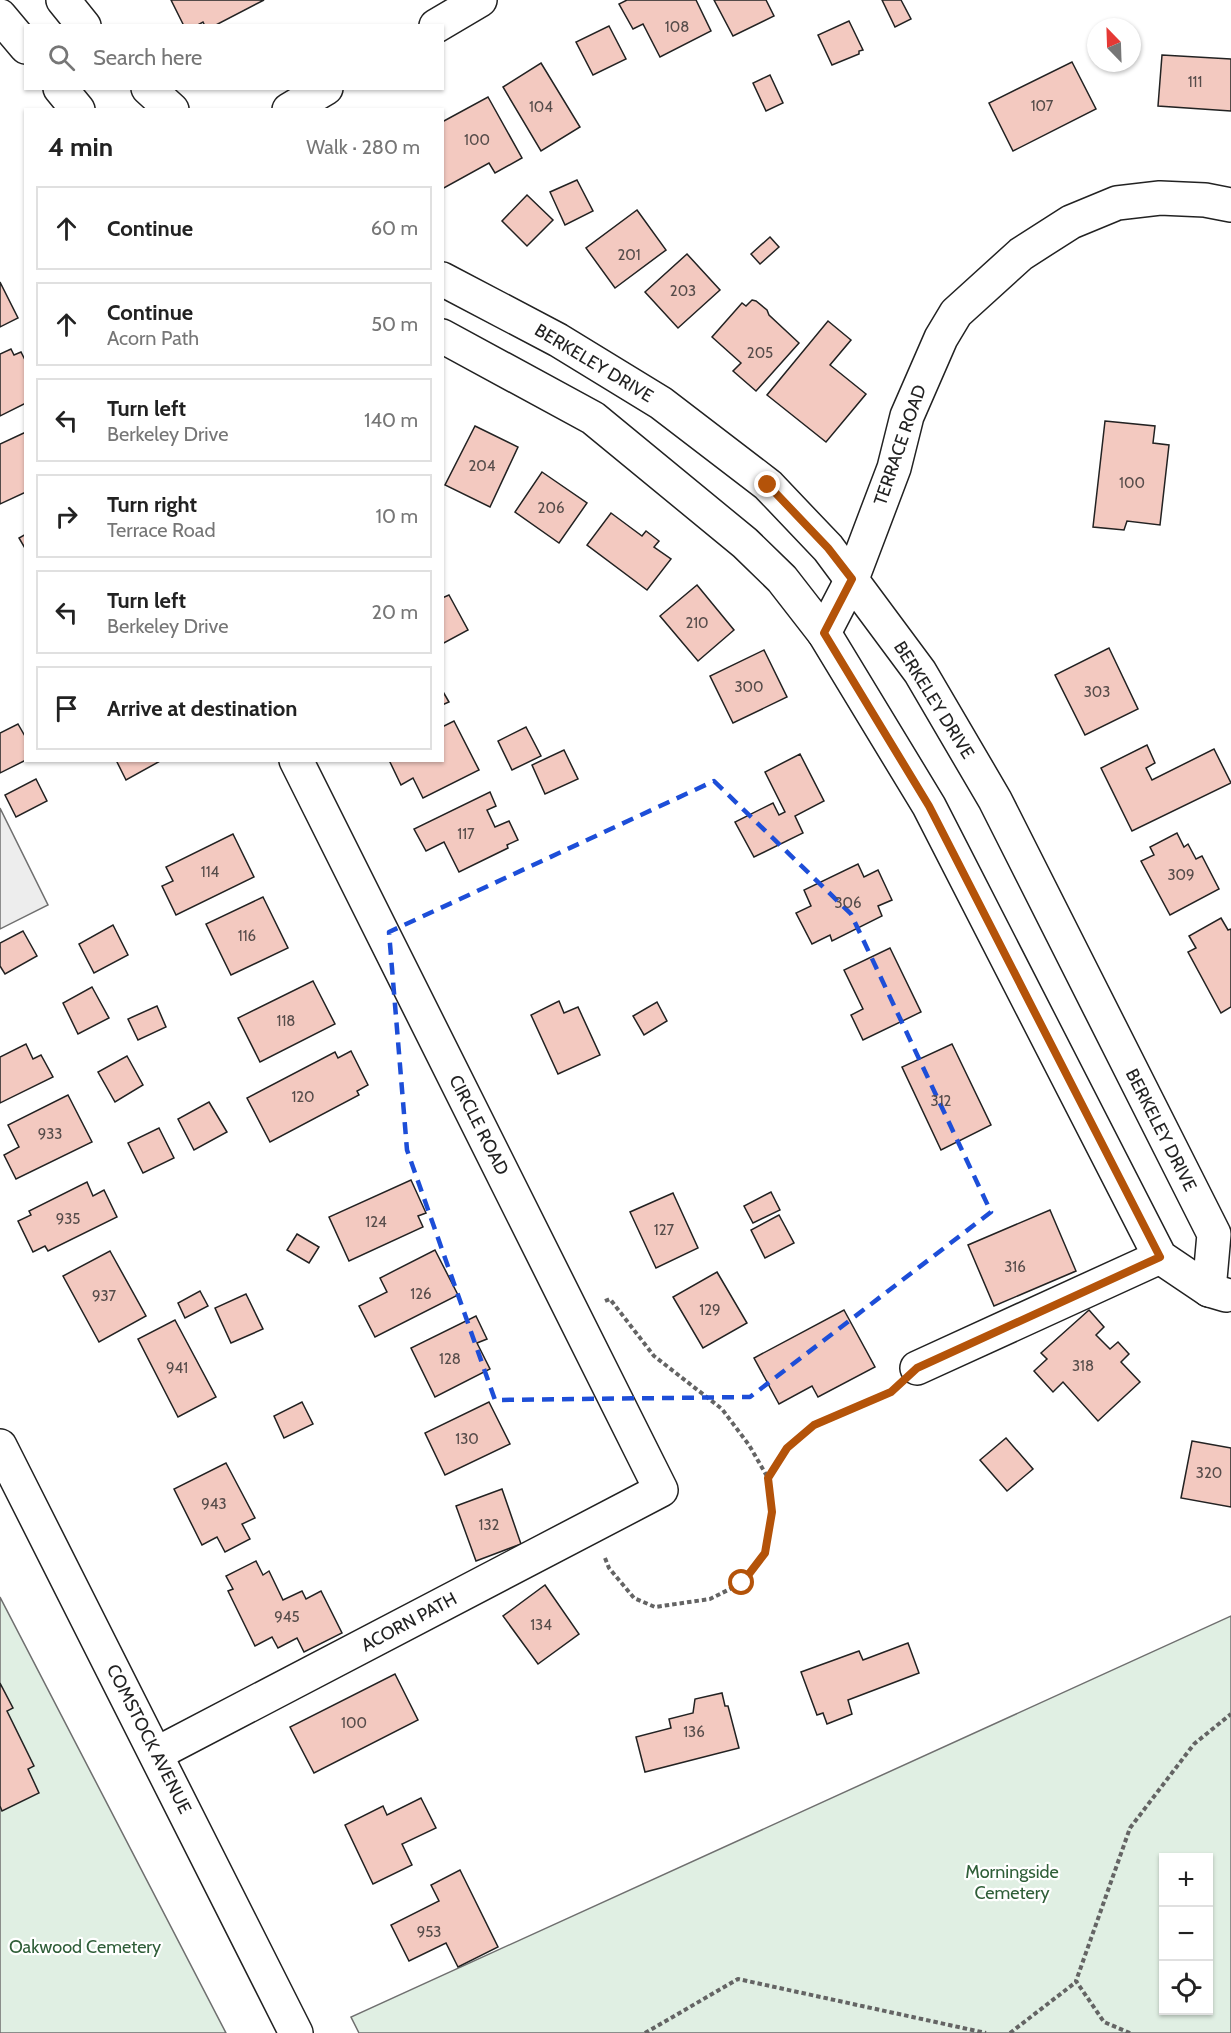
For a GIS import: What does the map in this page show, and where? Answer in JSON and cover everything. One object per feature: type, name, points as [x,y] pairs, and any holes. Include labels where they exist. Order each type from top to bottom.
[{"type":"street","points":[[63,0],[82,24]]},
{"type":"street","points":[[439,24],[480,0]]},
{"type":"street","points":[[0,16],[24,45]]},
{"type":"street","points":[[62,90],[76,108]]},
{"type":"street","points":[[150,90],[170,108]]},
{"type":"street","points":[[292,108],[323,90]]},
{"type":"street","name":"TERRACE ROAD","points":[[824,633],[852,579],[894,468],[907,416],[941,338],[956,313],[1021,254],[1071,222],[1117,203],[1160,198],[1205,200],[1231,205]]},
{"type":"street","name":"BERKELEY DRIVE","points":[[444,280],[558,340],[661,403],[768,485],[828,548],[852,579],[920,672],[995,800],[1214,1234],[1220,1293]]},
{"type":"street","name":"BERKELEY DRIVE","points":[[444,337],[593,418],[745,543],[782,579],[824,633],[929,806],[1160,1257],[1220,1293]]},
{"type":"street","name":"CIRCLE ROAD","points":[[297,762],[662,1490]]},
{"type":"street","points":[[917,1368],[1160,1257]]},
{"type":"street","name":"COMSTOCK AVENUE","points":[[0,1446],[296,2033]]},
{"type":"street","name":"ACORN PATH","points":[[156,1754],[662,1490]]},
{"type":"path","points":[[592,1526],[609,1568],[634,1598],[655,1607],[710,1599],[742,1583],[765,1553],[772,1512],[768,1478],[749,1445],[722,1409],[654,1356],[610,1299]]},
{"type":"path","points":[[768,1478],[787,1448],[814,1425],[891,1392],[917,1368]]},
{"type":"path","points":[[1010,2033],[1076,1982],[1130,1828],[1194,1744],[1231,1714]]},
{"type":"path","points":[[645,2033],[738,1979],[986,2033]]},
{"type":"path","points":[[1076,1982],[1104,2022],[1130,2033]]},
{"type":"highlighted area","points":[[714,781],[851,914],[991,1212],[750,1397],[495,1400],[407,1150],[389,932]]},
{"type":"green space","name":"Oakwood Cemetery","points":[[0,1597],[226,2033],[0,2033]]},
{"type":"green space","name":"Morningside Cemetery","points":[[1231,1616],[1231,2033],[359,2033],[351,2017]]},
{"type":"shaded area","points":[[0,808],[48,905],[0,929]]},
{"type":"building","points":[[171,0],[264,0],[218,24],[204,24],[203,22],[183,24]]},
{"type":"building","points":[[627,0],[696,0],[711,31],[660,57],[643,24],[633,29],[619,4]]},
{"type":"building","points":[[714,0],[766,0],[774,16],[733,36]]},
{"type":"building","points":[[882,0],[901,0],[911,19],[895,27]]},
{"type":"building","points":[[849,21],[863,50],[859,51],[859,54],[832,65],[818,35]]},
{"type":"building","points":[[609,26],[626,59],[593,75],[576,42]]},
{"type":"building","points":[[1162,55],[1231,59],[1231,111],[1158,106]]},
{"type":"building","points":[[1072,62],[1096,109],[1013,151],[989,103]]},
{"type":"building","points":[[541,63],[580,127],[541,151],[503,87]]},
{"type":"building","points":[[770,75],[783,103],[766,111],[753,83]]},
{"type":"building","points":[[488,97],[522,158],[495,173],[489,163],[444,188],[444,121]]},
{"type":"building","points":[[577,180],[593,211],[565,225],[550,192]]},
{"type":"building","points":[[527,195],[553,220],[527,246],[502,221]]},
{"type":"building","points":[[637,210],[666,250],[615,288],[586,248]]},
{"type":"building","points":[[770,237],[779,247],[760,264],[751,254]]},
{"type":"building","points":[[687,254],[720,290],[678,328],[645,292]]},
{"type":"building","points":[[0,282],[18,318],[0,327]]},
{"type":"building","points":[[752,300],[767,310],[769,315],[799,343],[756,391],[733,371],[741,363],[712,337],[742,303],[746,306]]},
{"type":"building","points":[[828,321],[851,340],[830,365],[866,394],[826,442],[767,395]]},
{"type":"building","points":[[11,349],[14,355],[21,352],[24,358],[24,404],[0,416],[0,354]]},
{"type":"building","points":[[1105,421],[1155,426],[1153,443],[1169,445],[1160,525],[1127,521],[1124,530],[1093,527]]},
{"type":"building","points":[[475,426],[518,447],[490,507],[445,485]]},
{"type":"building","points":[[24,433],[24,493],[0,504],[0,444]]},
{"type":"building","points":[[542,472],[587,503],[559,543],[515,512]]},
{"type":"building","points":[[611,513],[642,536],[646,531],[659,541],[654,547],[671,559],[647,590],[587,545]]},
{"type":"building","points":[[24,535],[24,547],[19,538]]},
{"type":"building","points":[[697,585],[734,630],[698,661],[660,616]]},
{"type":"building","points":[[449,595],[468,630],[444,643],[444,597]]},
{"type":"building","points":[[1109,648],[1138,709],[1085,735],[1055,675]]},
{"type":"building","points":[[764,650],[787,697],[733,723],[710,676]]},
{"type":"building","points":[[444,693],[449,702],[444,704]]},
{"type":"building","points":[[454,721],[479,770],[423,798],[413,778],[401,785],[390,762],[444,762],[444,726]]},
{"type":"building","points":[[18,724],[24,734],[24,761],[0,773],[0,733]]},
{"type":"building","points":[[526,727],[541,756],[512,770],[498,741]]},
{"type":"building","points":[[1147,745],[1155,763],[1146,768],[1152,780],[1214,749],[1231,783],[1132,831],[1101,768]]},
{"type":"building","points":[[564,750],[578,779],[545,794],[532,765]]},
{"type":"building","points":[[800,754],[824,801],[795,816],[803,833],[754,857],[735,822],[773,803],[779,815],[785,812],[765,772]]},
{"type":"building","points":[[117,762],[158,762],[126,780]]},
{"type":"building","points":[[36,779],[47,801],[16,817],[5,795]]},
{"type":"building","points":[[490,792],[496,806],[487,810],[495,827],[509,821],[518,840],[507,845],[508,848],[459,872],[444,842],[426,851],[414,829]]},
{"type":"building","points":[[1177,833],[1184,847],[1188,844],[1196,859],[1202,856],[1219,889],[1170,915],[1141,861],[1154,855],[1150,847]]},
{"type":"building","points":[[233,834],[254,877],[176,915],[162,886],[173,881],[166,867]]},
{"type":"building","points":[[858,864],[864,877],[878,870],[892,900],[878,906],[882,916],[832,941],[830,935],[812,944],[796,913],[811,906],[804,890]]},
{"type":"building","points":[[263,897],[288,948],[231,975],[206,924]]},
{"type":"building","points":[[1221,918],[1228,930],[1231,929],[1231,1007],[1221,1013],[1188,952],[1196,948],[1189,936]]},
{"type":"building","points":[[113,925],[128,955],[94,973],[79,944]]},
{"type":"building","points":[[23,931],[37,956],[5,974],[0,966],[0,943]]},
{"type":"building","points":[[890,948],[921,1012],[863,1040],[851,1015],[863,1009],[844,970]]},
{"type":"building","points":[[313,981],[335,1024],[260,1062],[238,1018]]},
{"type":"building","points":[[92,987],[109,1018],[78,1034],[63,1003]]},
{"type":"building","points":[[559,1001],[564,1013],[578,1007],[600,1055],[558,1074],[531,1015]]},
{"type":"building","points":[[657,1002],[667,1021],[644,1035],[633,1016]]},
{"type":"building","points":[[157,1006],[166,1027],[138,1040],[128,1019]]},
{"type":"building","points":[[26,1044],[33,1059],[41,1055],[53,1077],[0,1103],[0,1057]]},
{"type":"building","points":[[952,1044],[991,1125],[941,1150],[902,1067]]},
{"type":"building","points":[[351,1051],[368,1085],[357,1091],[359,1095],[270,1142],[247,1098],[335,1052],[338,1058]]},
{"type":"building","points":[[127,1056],[143,1085],[115,1102],[98,1072]]},
{"type":"building","points":[[68,1095],[92,1142],[16,1179],[4,1155],[19,1147],[8,1125]]},
{"type":"building","points":[[209,1102],[227,1132],[194,1150],[178,1119]]},
{"type":"building","points":[[159,1128],[174,1158],[143,1173],[128,1143]]},
{"type":"building","points":[[411,1180],[426,1213],[418,1216],[423,1227],[349,1261],[329,1217]]},
{"type":"building","points":[[87,1182],[93,1196],[104,1190],[117,1217],[48,1251],[45,1246],[33,1252],[18,1221],[31,1215],[29,1211]]},
{"type":"building","points":[[771,1192],[780,1210],[753,1223],[744,1206]]},
{"type":"building","points":[[673,1193],[698,1248],[656,1268],[630,1212]]},
{"type":"building","points":[[1050,1210],[1076,1271],[994,1306],[968,1245]]},
{"type":"building","points":[[779,1215],[794,1243],[765,1258],[751,1230]]},
{"type":"building","points":[[297,1234],[319,1247],[309,1263],[287,1250]]},
{"type":"building","points":[[435,1250],[458,1295],[375,1337],[359,1306],[387,1292],[380,1278]]},
{"type":"building","points":[[110,1251],[146,1316],[99,1342],[63,1276]]},
{"type":"building","points":[[717,1272],[747,1323],[703,1348],[673,1297]]},
{"type":"building","points":[[200,1291],[208,1306],[185,1318],[178,1303]]},
{"type":"building","points":[[246,1294],[263,1329],[231,1343],[215,1308]]},
{"type":"building","points":[[844,1310],[875,1367],[818,1397],[812,1386],[779,1404],[754,1358]]},
{"type":"building","points":[[1089,1310],[1104,1327],[1096,1335],[1110,1349],[1118,1342],[1129,1354],[1121,1362],[1140,1382],[1098,1421],[1063,1382],[1053,1392],[1034,1371],[1047,1359],[1041,1353]]},
{"type":"building","points":[[476,1316],[487,1339],[477,1343],[490,1369],[435,1397],[411,1348]]},
{"type":"building","points":[[175,1320],[216,1397],[178,1417],[138,1339]]},
{"type":"building","points":[[302,1402],[313,1424],[284,1438],[274,1416]]},
{"type":"building","points":[[489,1402],[510,1444],[445,1475],[425,1433]]},
{"type":"building","points":[[1006,1438],[1033,1469],[1007,1491],[980,1460]]},
{"type":"building","points":[[1192,1441],[1231,1448],[1231,1507],[1181,1498]]},
{"type":"building","points":[[226,1463],[255,1518],[242,1524],[250,1539],[225,1552],[217,1537],[202,1545],[174,1489]]},
{"type":"building","points":[[502,1489],[521,1544],[476,1561],[456,1506]]},
{"type":"building","points":[[256,1561],[263,1575],[269,1571],[283,1600],[302,1591],[306,1599],[321,1591],[342,1633],[304,1652],[297,1638],[278,1648],[272,1637],[255,1646],[228,1591],[233,1589],[226,1576]]},
{"type":"building","points":[[545,1585],[579,1634],[538,1664],[503,1616]]},
{"type":"building","points":[[908,1643],[919,1673],[848,1700],[852,1714],[827,1724],[823,1713],[817,1715],[801,1672],[859,1651],[863,1660]]},
{"type":"building","points":[[395,1674],[418,1720],[314,1773],[290,1727]]},
{"type":"building","points":[[0,1683],[13,1708],[7,1711],[34,1766],[28,1769],[39,1793],[2,1811],[0,1806]]},
{"type":"building","points":[[722,1693],[725,1706],[728,1706],[739,1748],[645,1772],[636,1737],[671,1728],[669,1719],[693,1713],[695,1699]]},
{"type":"building","points":[[421,1798],[436,1828],[402,1844],[412,1865],[373,1884],[345,1825],[383,1806],[387,1815]]},
{"type":"building","points":[[460,1870],[498,1947],[458,1967],[446,1943],[409,1961],[391,1925],[439,1901],[431,1885]]},
{"type":"route","points":[[742,1583],[765,1553],[772,1512],[768,1478],[787,1448],[814,1425],[891,1392],[917,1368],[1160,1257],[1133,1209],[929,806],[824,633],[852,579],[828,548],[768,485]]}]
